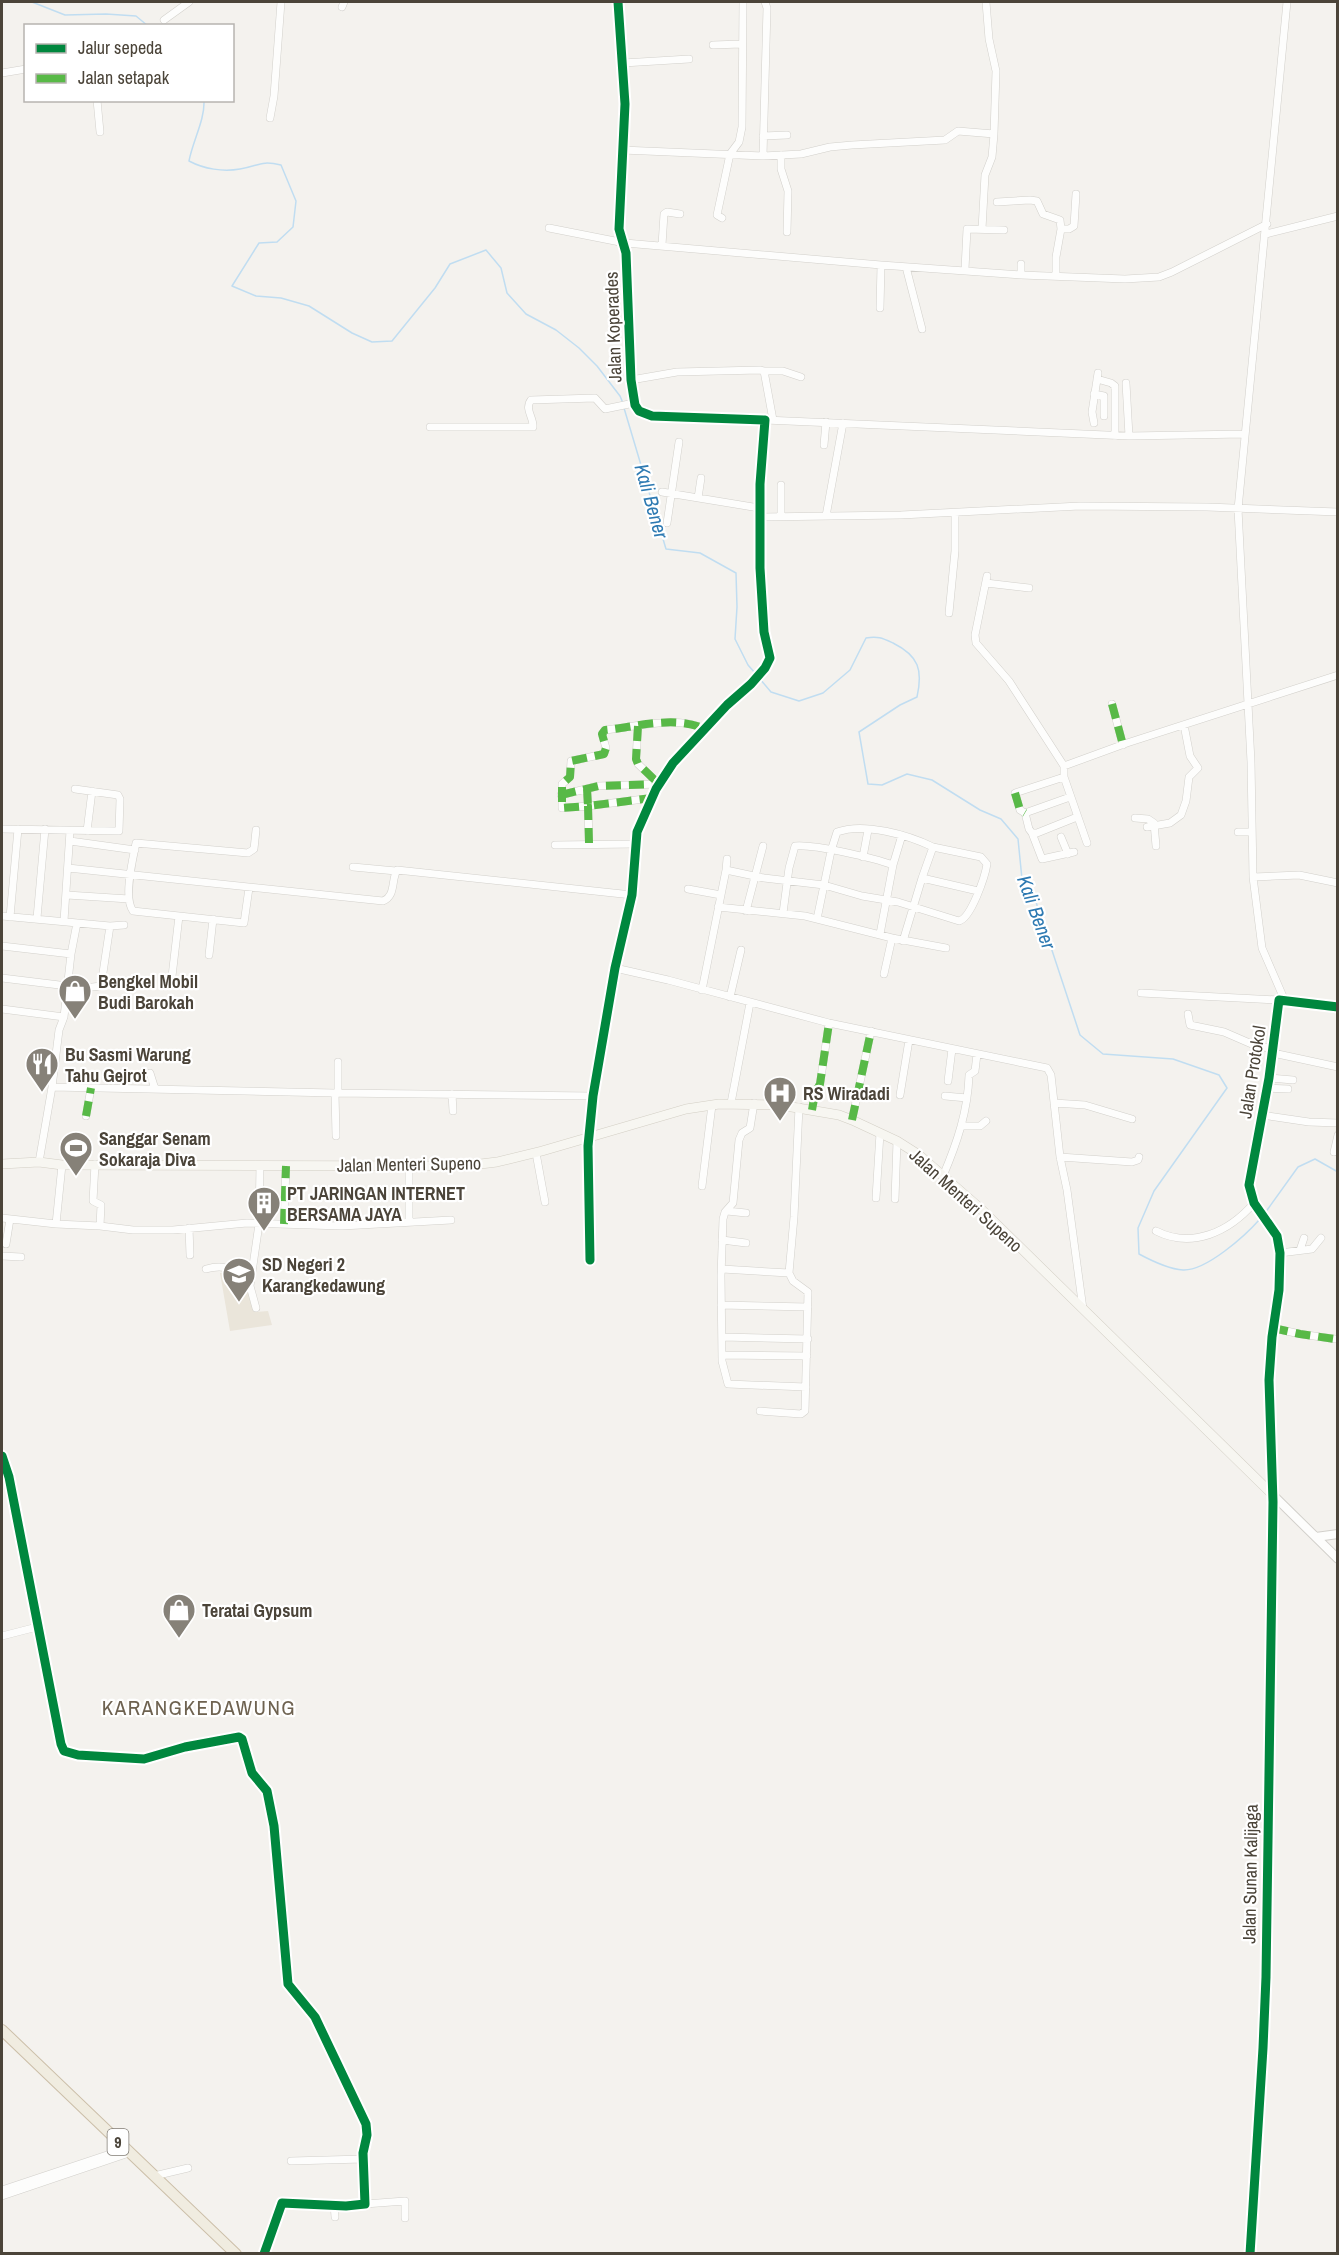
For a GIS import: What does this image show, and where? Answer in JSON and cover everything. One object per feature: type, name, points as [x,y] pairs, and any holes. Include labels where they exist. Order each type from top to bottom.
[{"type":"highway","name":"9","points":[[2,2030],[232,2253]]},
{"type":"main road","name":"Jalan Menteri Supeno","points":[[2,1164],[39,1162],[62,1165],[464,1166],[497,1162],[536,1153],[686,1109],[712,1105],[754,1103],[798,1107],[852,1120],[897,1141],[920,1155],[996,1224],[1273,1495]]},
{"type":"street","points":[[164,20],[189,2]]},
{"type":"street","points":[[270,118],[274,96],[281,2]]},
{"type":"street","name":"Jalan Koperades","points":[[618,2],[626,104],[619,229],[625,243],[631,380],[626,405],[652,416],[769,420]]},
{"type":"street","points":[[722,218],[717,215],[718,208],[725,185],[730,154],[739,142],[742,127],[743,2]]},
{"type":"street","points":[[763,156],[767,8],[765,2]]},
{"type":"street","points":[[982,228],[985,175],[992,157],[996,71],[989,39],[986,2]]},
{"type":"street","points":[[1282,1001],[1262,948],[1253,877],[1248,704],[1238,509],[1287,2]]},
{"type":"street","points":[[713,45],[741,44]]},
{"type":"street","points":[[623,63],[689,59]]},
{"type":"street","points":[[2,73],[24,69]]},
{"type":"street","points":[[97,102],[100,132]]},
{"type":"street","points":[[622,150],[763,156],[852,145],[945,140],[958,131],[994,134]]},
{"type":"street","points":[[764,135],[787,135]]},
{"type":"street","points":[[781,155],[781,169],[788,190],[787,232]]},
{"type":"street","points":[[1061,229],[1074,226],[1076,194]]},
{"type":"street","points":[[997,202],[1037,201],[1043,214],[1060,220],[1056,276]]},
{"type":"street","points":[[662,245],[664,214],[667,212],[680,214]]},
{"type":"street","points":[[1266,234],[1338,216]]},
{"type":"street","points":[[549,228],[625,243],[906,267],[1125,279],[1159,277],[1267,224]]},
{"type":"street","points":[[965,270],[967,229],[1004,230]]},
{"type":"street","points":[[1021,264],[1021,275]]},
{"type":"street","points":[[880,308],[881,265]]},
{"type":"street","points":[[906,267],[922,329]]},
{"type":"street","points":[[631,380],[677,372],[753,368],[764,371],[783,371],[801,377]]},
{"type":"street","points":[[590,1260],[589,1137],[593,1096],[615,968],[632,895],[637,832],[659,784],[674,763],[751,684],[770,658],[764,632],[761,601],[759,507],[769,420],[764,371]]},
{"type":"street","points":[[1094,423],[1092,415],[1097,376],[1115,386],[1115,436]]},
{"type":"street","points":[[1126,383],[1129,436]]},
{"type":"street","points":[[1094,394],[1104,396],[1104,416]]},
{"type":"street","points":[[430,427],[533,427],[534,423],[528,404],[531,400],[586,397],[595,398],[605,409],[626,405]]},
{"type":"street","points":[[769,420],[1115,436],[1244,434]]},
{"type":"street","points":[[824,445],[826,422]]},
{"type":"street","points":[[826,516],[843,423]]},
{"type":"street","points":[[667,523],[679,442]]},
{"type":"street","points":[[698,498],[701,478]]},
{"type":"street","points":[[781,484],[781,516]]},
{"type":"street","points":[[662,492],[759,507]]},
{"type":"street","points":[[760,517],[955,513],[1080,506],[1207,507],[1338,512]]},
{"type":"street","points":[[949,613],[955,551],[955,513]]},
{"type":"street","points":[[1029,588],[987,579],[975,635],[976,643],[1009,681],[1064,766],[1064,777],[1087,843]]},
{"type":"street","points":[[1064,766],[1338,675]]},
{"type":"street","points":[[1112,704],[1123,745]]},
{"type":"street","points":[[652,798],[562,808],[561,795],[563,782],[571,776],[571,761],[605,752],[603,731],[677,723],[692,723],[705,729]]},
{"type":"street","points":[[1151,827],[1170,823],[1181,815],[1186,801],[1189,777],[1197,770],[1190,756],[1184,725]]},
{"type":"street","points":[[638,726],[636,759],[638,764],[659,784]]},
{"type":"street","points":[[1064,777],[1015,793],[1020,810],[1026,813],[1070,797]]},
{"type":"street","points":[[561,795],[612,785],[659,784]]},
{"type":"street","points":[[75,789],[117,794],[119,797],[118,847]]},
{"type":"street","points":[[587,789],[589,843]]},
{"type":"street","points":[[87,831],[92,790]]},
{"type":"street","points":[[1026,813],[1029,829],[1042,860],[1071,853],[1061,837]]},
{"type":"street","points":[[1032,833],[1077,817]]},
{"type":"street","points":[[1135,818],[1148,819],[1156,846]]},
{"type":"street","points":[[2,829],[119,831]]},
{"type":"street","points":[[10,917],[18,829]]},
{"type":"street","points":[[37,918],[45,829]]},
{"type":"street","points":[[249,888],[244,923],[133,910],[129,899],[136,843],[248,853],[254,849],[256,830]]},
{"type":"street","points":[[863,857],[868,830]]},
{"type":"street","points":[[726,870],[824,885],[913,906],[962,921],[970,911],[986,868],[986,861],[981,857],[933,847],[902,835],[868,830],[837,832],[831,851],[824,885],[817,919]]},
{"type":"street","points":[[64,921],[70,831]]},
{"type":"street","points":[[1238,832],[1251,832]]},
{"type":"street","points":[[880,934],[893,865],[902,835]]},
{"type":"street","points":[[70,841],[135,850]]},
{"type":"street","points":[[555,844],[635,844]]},
{"type":"street","points":[[746,911],[763,846]]},
{"type":"street","points":[[783,914],[787,880],[795,846],[863,857],[893,865]]},
{"type":"street","points":[[903,941],[933,847]]},
{"type":"street","points":[[702,990],[728,859]]},
{"type":"street","points":[[353,867],[544,884],[632,895]]},
{"type":"street","points":[[68,868],[383,901],[392,894],[396,871]]},
{"type":"street","points":[[1253,877],[1299,875],[1338,883]]},
{"type":"street","points":[[922,878],[978,891]]},
{"type":"street","points":[[688,890],[721,895]]},
{"type":"street","points":[[67,895],[129,899]]},
{"type":"street","points":[[718,907],[817,919],[903,941],[946,948]]},
{"type":"street","points":[[2,916],[110,926],[124,925]]},
{"type":"street","points":[[171,985],[179,916]]},
{"type":"street","points":[[209,955],[213,920]]},
{"type":"street","points":[[39,1162],[59,1030],[64,1017],[77,923]]},
{"type":"street","points":[[2,978],[92,988],[101,986],[110,926]]},
{"type":"street","points":[[884,974],[892,938]]},
{"type":"street","points":[[2,946],[71,954]]},
{"type":"street","points":[[730,997],[741,950]]},
{"type":"street","points":[[615,968],[829,1023],[1047,1068],[1051,1075],[1060,1157],[1067,1190],[1083,1309]]},
{"type":"street","points":[[1141,993],[1282,1001],[1338,1007]]},
{"type":"street","name":"Jalan Protokol","points":[[1255,1204],[1249,1185],[1282,1001]]},
{"type":"street","points":[[731,1103],[750,1003]]},
{"type":"street","points":[[2,1009],[64,1017]]},
{"type":"street","points":[[1188,1014],[1190,1025],[1224,1032],[1273,1051],[1338,1067]]},
{"type":"street","points":[[49,1015],[59,1030]]},
{"type":"street","points":[[812,1110],[815,1093],[820,1084],[829,1023]]},
{"type":"street","points":[[852,1120],[871,1031]]},
{"type":"street","points":[[900,1095],[909,1040]]},
{"type":"street","points":[[948,1081],[952,1048]]},
{"type":"street","points":[[943,1176],[962,1126],[969,1075],[976,1069],[977,1054]]},
{"type":"street","points":[[336,1136],[338,1062]]},
{"type":"street","points":[[150,1073],[155,1089]]},
{"type":"street","points":[[1269,1078],[1293,1080]]},
{"type":"street","points":[[52,1087],[593,1096]]},
{"type":"street","points":[[86,1116],[91,1088]]},
{"type":"street","points":[[1267,1088],[1288,1089]]},
{"type":"street","points":[[452,1094],[453,1111]]},
{"type":"street","points":[[945,1096],[967,1098]]},
{"type":"street","points":[[754,1103],[750,1128],[742,1133],[739,1140],[733,1203],[724,1214],[721,1305],[722,1367],[728,1384],[806,1387]]},
{"type":"street","points":[[1054,1103],[1085,1105],[1132,1119]]},
{"type":"street","points":[[702,1186],[712,1105]]},
{"type":"street","points":[[760,1412],[804,1413],[808,1292],[793,1281],[789,1273],[794,1217],[798,1107]]},
{"type":"street","points":[[1262,1115],[1309,1122],[1338,1123]]},
{"type":"street","points":[[962,1126],[980,1126],[986,1121]]},
{"type":"street","points":[[876,1198],[880,1133]]},
{"type":"street","points":[[1334,1152],[1338,1135]]},
{"type":"street","points":[[895,1199],[897,1141]]},
{"type":"street","points":[[536,1153],[545,1203]]},
{"type":"street","points":[[1060,1157],[1132,1162],[1138,1160],[1139,1157]]},
{"type":"street","points":[[95,1164],[93,1201],[101,1205],[100,1226]]},
{"type":"street","points":[[56,1224],[62,1165]]},
{"type":"street","points":[[256,1308],[250,1286],[259,1224],[260,1166]]},
{"type":"street","points":[[284,1224],[286,1166]]},
{"type":"street","points":[[409,1166],[409,1222]]},
{"type":"street","points":[[1156,1231],[1184,1239],[1215,1233],[1232,1223],[1255,1204],[1279,1241],[1280,1253],[1312,1249],[1322,1238]]},
{"type":"street","points":[[727,1211],[746,1213]]},
{"type":"street","points":[[2,1218],[133,1230],[259,1224],[342,1226],[452,1221]]},
{"type":"street","points":[[6,1244],[10,1219]]},
{"type":"street","points":[[189,1228],[189,1255]]},
{"type":"street","points":[[1300,1250],[1304,1238]]},
{"type":"street","points":[[722,1240],[746,1243]]},
{"type":"street","name":"Jalan Sunan Kalijaga","points":[[1250,2253],[1264,2012],[1273,1495],[1269,1380],[1279,1290],[1280,1253]]},
{"type":"street","points":[[2,1256],[21,1257]]},
{"type":"street","points":[[206,1269],[216,1266],[230,1268],[250,1286]]},
{"type":"street","points":[[722,1269],[789,1273]]},
{"type":"street","points":[[721,1305],[808,1307]]},
{"type":"street","points":[[1273,1328],[1335,1339]]},
{"type":"street","points":[[722,1337],[807,1339]]},
{"type":"street","points":[[722,1355],[807,1356]]},
{"type":"street","points":[[2,1456],[9,1477],[61,1744],[66,1753],[144,1759],[199,1743],[238,1737],[242,1739],[252,1773],[267,1791],[272,1818],[288,1984],[315,2017],[366,2124],[368,2135],[363,2159],[365,2204]]},
{"type":"street","points":[[1273,1495],[1338,1558]]},
{"type":"street","points":[[1316,1537],[1338,1534]]},
{"type":"street","points":[[2,1635],[37,1627]]},
{"type":"street","points":[[2,2190],[127,2151]]},
{"type":"street","points":[[2,2196],[127,2151]]},
{"type":"street","points":[[291,2161],[363,2159]]},
{"type":"street","points":[[154,2176],[188,2169]]},
{"type":"street","points":[[264,2253],[282,2203],[365,2204],[405,2201],[405,2218]]},
{"type":"street","points":[[334,2204],[334,2217]]},
{"type":"shaded area","name":"SD Negeri 2 Karangkedawung","points":[[220,1273],[233,1273],[251,1295],[256,1312],[268,1311],[272,1325],[230,1331]]},
{"type":"waterway","name":"Kali Bener","points":[[32,2],[65,15],[136,16],[146,24]]},
{"type":"waterway","name":"Kali Bener","points":[[204,102],[203,115],[189,161],[220,170],[234,170],[264,163],[281,165],[296,201],[293,227],[277,242],[259,243],[232,286],[256,296],[281,298],[309,306],[352,333],[372,342],[392,341],[435,288],[450,264],[486,250],[501,268],[507,293],[526,314],[556,330],[579,348],[597,366],[623,403]]},
{"type":"waterway","name":"Kali Bener","points":[[624,408],[666,549],[700,553],[736,573],[735,639],[748,665],[755,673]]},
{"type":"waterway","name":"Kali Bener","points":[[760,679],[771,692],[799,701],[823,693],[850,670],[866,638],[883,639],[909,653],[919,671],[917,697],[900,705],[859,732],[868,784],[882,785],[907,774],[932,780],[980,810],[1001,819],[1018,839],[1022,879],[1034,896],[1080,1035],[1103,1054],[1173,1059],[1219,1075],[1227,1088],[1154,1191],[1138,1228],[1139,1254],[1172,1268],[1192,1269],[1214,1259],[1260,1219]]},
{"type":"waterway","name":"Kali Bener","points":[[1265,1213],[1298,1167],[1315,1159],[1338,1172]]},
{"type":"marked path","points":[[1112,704],[1123,745]]},
{"type":"marked path","points":[[589,843],[588,806],[562,808],[562,784],[570,777],[571,761],[604,754],[606,748],[602,734],[605,730],[668,722],[705,729]]},
{"type":"marked path","points":[[638,726],[636,759],[638,764],[659,784]]},
{"type":"marked path","points":[[561,795],[598,786],[659,784]]},
{"type":"marked path","points":[[587,789],[588,806],[652,798]]},
{"type":"marked path","points":[[1015,793],[1020,810],[1025,813]]},
{"type":"marked path","points":[[812,1110],[815,1093],[820,1084],[829,1023]]},
{"type":"marked path","points":[[852,1120],[871,1031]]},
{"type":"marked path","points":[[86,1116],[91,1088]]},
{"type":"marked path","points":[[284,1224],[286,1166]]},
{"type":"marked path","points":[[1273,1328],[1335,1339]]},
{"type":"cycle path","points":[[590,1260],[588,1146],[593,1096],[615,968],[632,895],[637,832],[656,789],[673,763],[727,705],[751,684],[765,668],[770,658],[764,632],[760,568],[760,484],[765,420],[652,416],[639,411],[635,405],[631,380],[626,253],[619,229],[625,104],[618,2]]},
{"type":"cycle path","points":[[1250,2254],[1266,1977],[1273,1502],[1269,1380],[1279,1290],[1280,1253],[1277,1236],[1254,1203],[1249,1185],[1269,1078],[1279,1000],[1338,1007]]},
{"type":"cycle path","points":[[2,1456],[9,1477],[64,1751],[78,1755],[144,1759],[185,1747],[239,1737],[242,1739],[252,1773],[267,1791],[274,1826],[288,1984],[315,2017],[366,2124],[367,2135],[363,2153],[365,2204],[346,2206],[282,2203],[264,2254]]},
{"type":"place","name":"Bengkel Mobil Budi Barokah","points":[[75,1020]]},
{"type":"place","name":"Bu Sasmi Warung Tahu Gejrot","points":[[42,1093]]},
{"type":"place","name":"RS Wiradadi","points":[[780,1122]]},
{"type":"place","name":"Sanggar Senam Sokaraja Diva","points":[[76,1177]]},
{"type":"place","name":"PT JARINGAN INTERNET BERSAMA JAYA","points":[[264,1232]]},
{"type":"place","name":"SD Negeri 2 Karangkedawung","points":[[239,1303]]},
{"type":"place","name":"Teratai Gypsum","points":[[179,1639]]},
{"type":"district","name":"KARANGKEDAWUNG","points":[[199,1707]]}]
